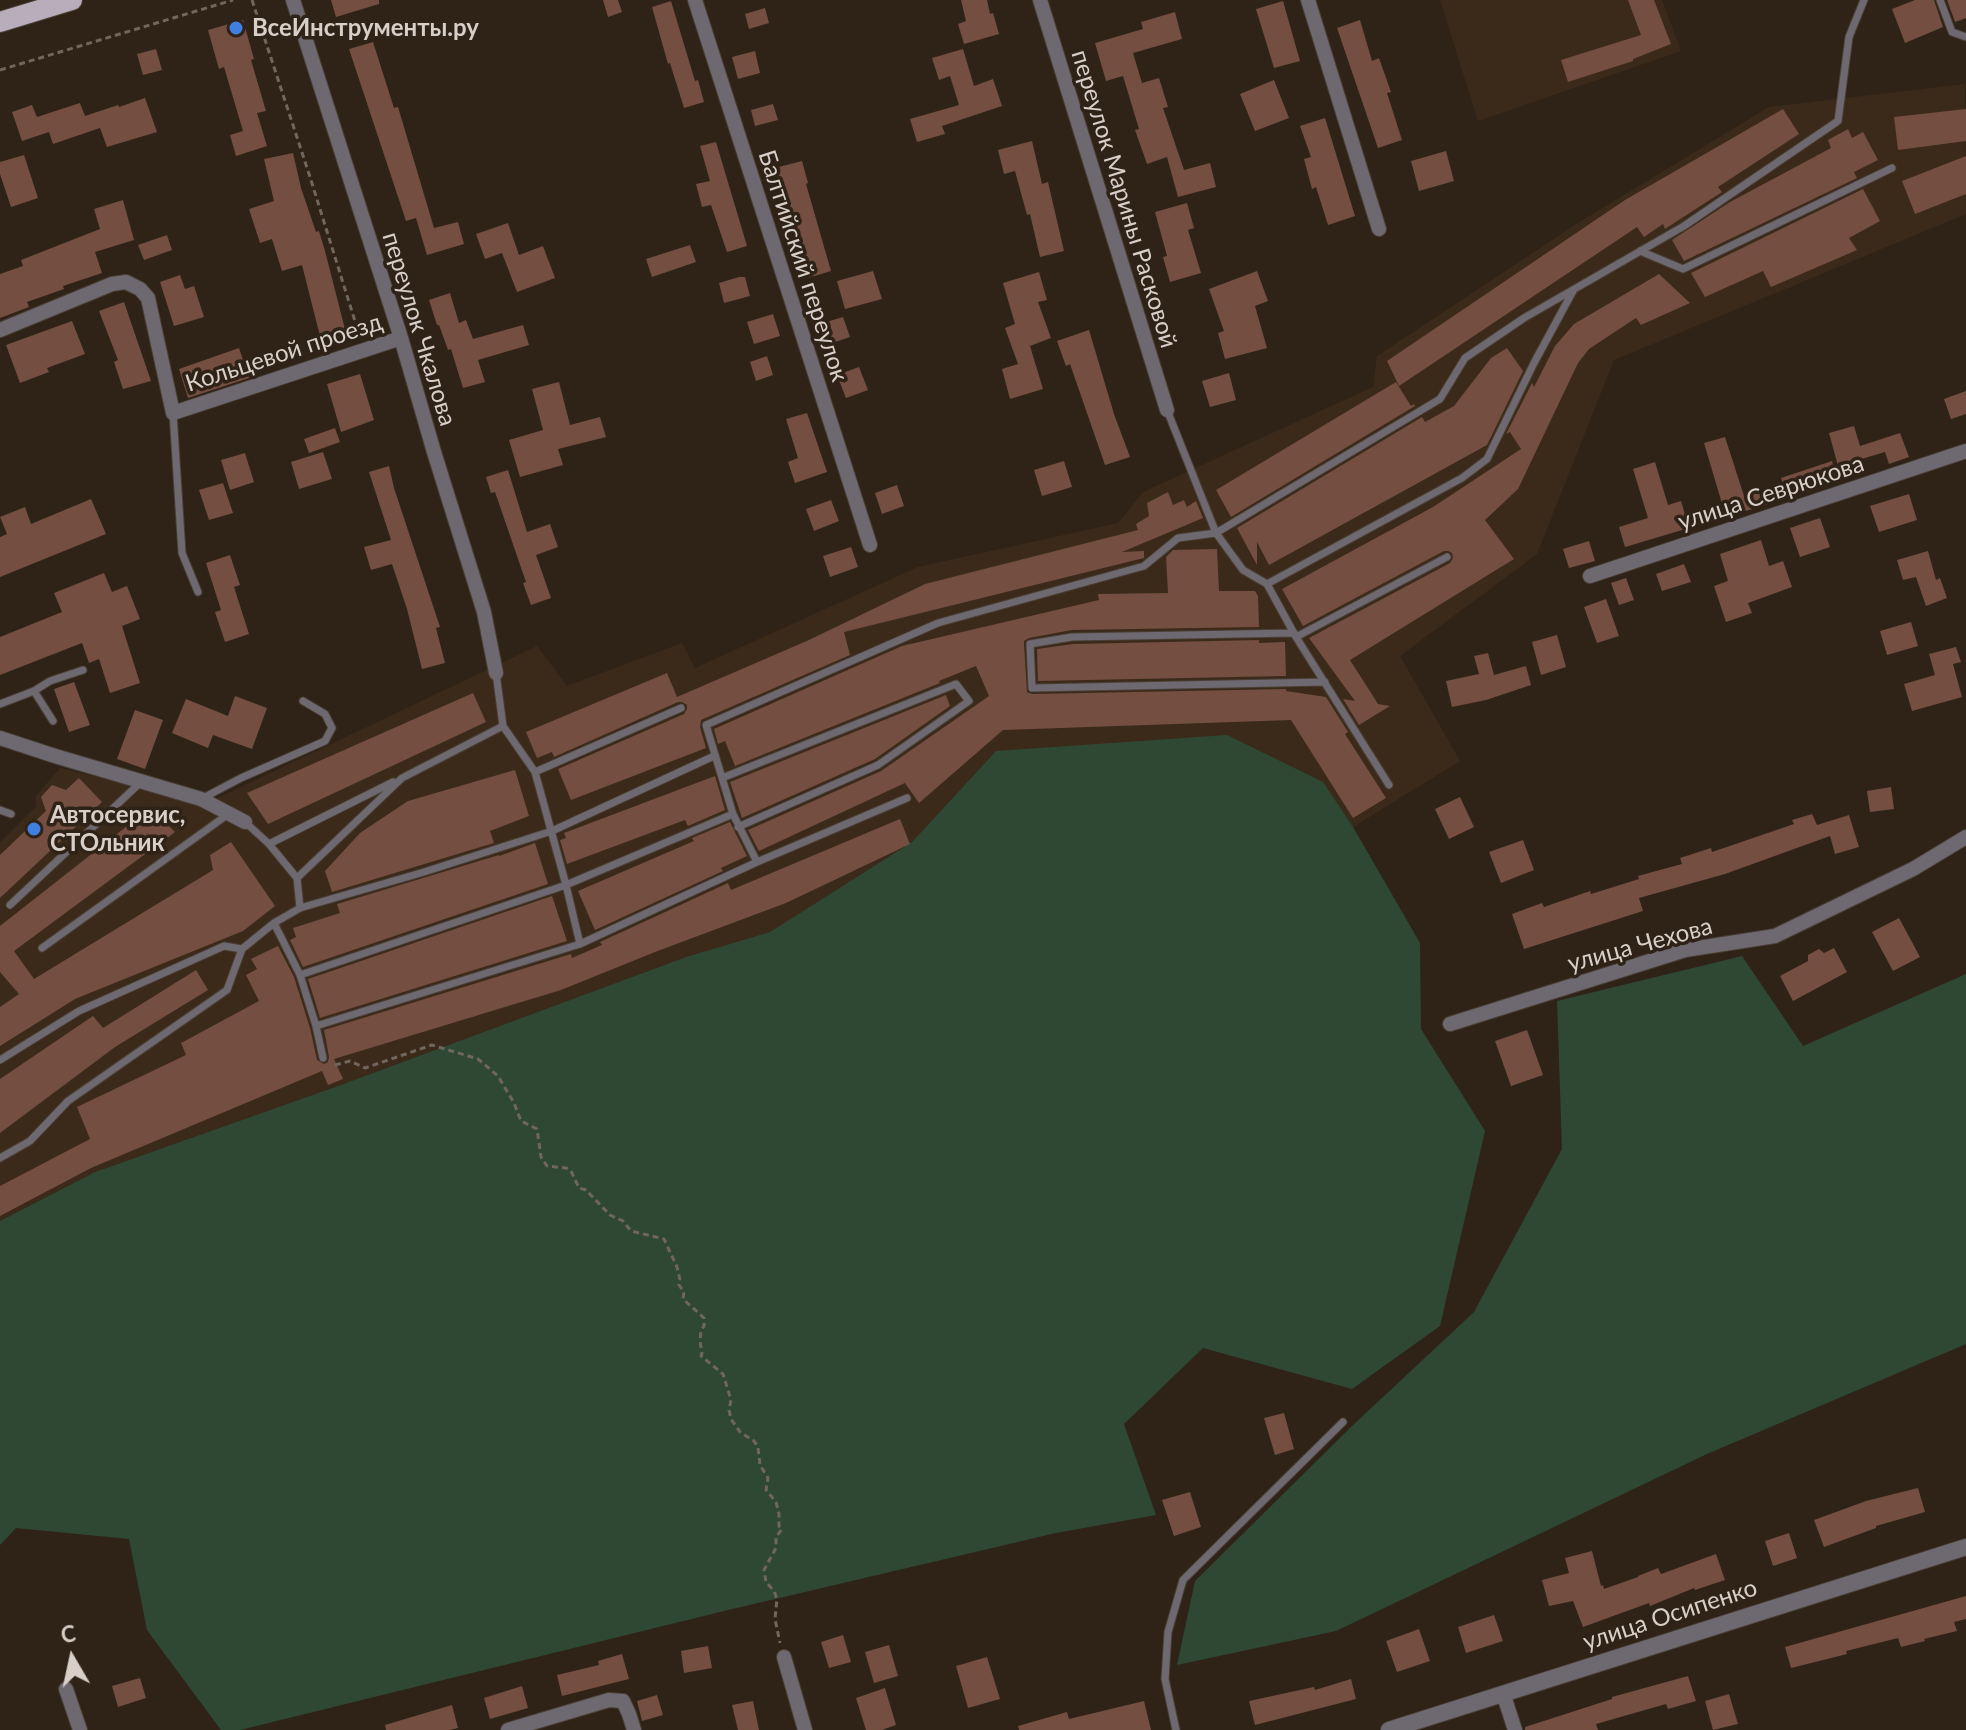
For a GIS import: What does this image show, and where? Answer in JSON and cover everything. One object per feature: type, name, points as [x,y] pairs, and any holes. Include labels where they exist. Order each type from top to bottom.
[{"type":"main road","points":[[0,22],[25,7],[72,0]]},
{"type":"street","name":"переулок Чкалова","points":[[293,0],[484,612],[496,673]]},
{"type":"street","name":"Балтийский переулок","points":[[695,0],[870,545]]},
{"type":"street","name":"переулок Марины Расковой","points":[[1040,0],[1167,410]]},
{"type":"street","points":[[1308,0],[1379,229]]},
{"type":"street","name":"Кольцевой проезд","points":[[0,330],[112,284],[126,282],[140,289],[148,298],[173,413],[401,338]]},
{"type":"street","name":"улица Севрюкова","points":[[1590,576],[1966,451]]},
{"type":"street","points":[[0,738],[201,799],[245,822]]},
{"type":"street","name":"улица Чехова","points":[[1450,1024],[1685,950],[1775,936],[1913,869],[1966,837]]},
{"type":"street","name":"улица Осипенко","points":[[1389,1730],[1966,1547]]},
{"type":"street","points":[[784,1657],[805,1730]]},
{"type":"street","points":[[66,1689],[80,1730]]},
{"type":"street","points":[[1503,1693],[1515,1730]]},
{"type":"street","points":[[508,1730],[609,1700],[623,1701],[634,1730]]},
{"type":"lane","points":[[757,862],[733,814],[706,725],[938,623],[1144,566],[1178,538],[1216,533],[1440,399],[1465,358],[1524,318],[1684,226],[1838,121],[1849,37],[1864,0]]},
{"type":"lane","points":[[1940,0],[1952,32],[1966,37]]},
{"type":"lane","points":[[1640,251],[1683,269],[1892,168]]},
{"type":"lane","points":[[1267,584],[1462,478],[1487,459],[1574,289]]},
{"type":"lane","points":[[1167,410],[1216,533],[1243,570],[1267,584],[1295,635],[1389,785]]},
{"type":"lane","points":[[173,413],[182,553],[198,592]]},
{"type":"lane","points":[[1325,682],[1032,688],[1030,644],[1072,637],[1295,635],[1447,557]]},
{"type":"lane","points":[[0,704],[83,670]]},
{"type":"lane","points":[[496,673],[503,726],[535,772],[580,944]]},
{"type":"lane","points":[[722,778],[956,684],[969,701],[878,765],[738,827]]},
{"type":"lane","points":[[34,691],[53,721]]},
{"type":"lane","points":[[201,799],[325,741],[332,728],[325,714],[303,701]]},
{"type":"lane","points":[[535,772],[681,708]]},
{"type":"lane","points":[[269,844],[503,726]]},
{"type":"lane","points":[[0,1158],[30,1141],[68,1101],[227,990],[242,949],[274,923],[300,908],[552,831],[714,756]]},
{"type":"lane","points":[[297,878],[402,778]]},
{"type":"lane","points":[[10,905],[141,782]]},
{"type":"lane","points":[[316,1026],[580,944],[757,862],[907,798]]},
{"type":"lane","points":[[0,810],[11,814]]},
{"type":"lane","points":[[42,948],[229,813]]},
{"type":"lane","points":[[300,975],[566,885],[733,814]]},
{"type":"lane","points":[[245,822],[269,844],[297,878],[300,908]]},
{"type":"lane","points":[[274,923],[300,975],[323,1058]]},
{"type":"lane","points":[[0,1060],[92,1005],[224,946],[242,949]]},
{"type":"lane","points":[[1176,1730],[1165,1679],[1168,1632],[1183,1580],[1343,1422]]},
{"type":"path","points":[[0,70],[233,0]]},
{"type":"path","points":[[252,0],[359,334]]},
{"type":"path","points":[[323,1058],[329,1066],[350,1061],[365,1068],[432,1045],[478,1059],[498,1076],[521,1121],[537,1129],[541,1157],[547,1166],[571,1171],[579,1188],[586,1190],[631,1231],[664,1239],[677,1267],[683,1299],[704,1318],[701,1356],[727,1381],[731,1419],[740,1432],[758,1447],[760,1465],[768,1478],[766,1490],[776,1502],[782,1529],[764,1570],[766,1582],[777,1599],[775,1619],[778,1637]]},
{"type":"shaded area","points":[[1440,0],[1662,0],[1681,51],[1478,121]]},
{"type":"shaded area","points":[[1965,84],[1966,214],[1614,360],[1537,554],[1400,656],[1460,761],[1353,827],[1322,782],[996,751],[912,842],[770,932],[686,957],[95,1172],[0,1221],[0,843],[36,807],[36,796],[60,768],[205,804],[537,646],[567,686],[682,643],[695,668],[918,567],[1118,523],[1143,492],[1373,387],[1377,356],[1578,223],[1769,107]]},
{"type":"green space","points":[[1227,735],[1323,782],[1353,827],[1420,943],[1421,1029],[1485,1131],[1440,1326],[1352,1389],[1203,1348],[1124,1424],[1156,1515],[1056,1533],[240,1730],[221,1730],[147,1630],[129,1539],[16,1528],[0,1545],[0,1221],[95,1172],[686,957],[770,932],[912,842],[996,751]]},
{"type":"green space","points":[[1742,956],[1803,1046],[1966,974],[1966,1344],[1707,1454],[1336,1631],[1177,1665],[1195,1581],[1352,1426],[1474,1312],[1562,1149],[1557,1001]]},
{"type":"building","points":[[331,0],[379,0],[379,4],[336,17]]},
{"type":"building","points":[[603,0],[618,0],[622,12],[608,17]]},
{"type":"building","points":[[961,0],[987,0],[999,34],[964,44],[958,24],[966,21]]},
{"type":"building","points":[[1628,0],[1654,0],[1671,44],[1633,61],[1568,82],[1561,60],[1641,35]]},
{"type":"building","points":[[1915,0],[1934,0],[1943,27],[1905,43],[1892,9]]},
{"type":"building","points":[[1947,0],[1966,0],[1966,18],[1955,22]]},
{"type":"building","points":[[671,1],[704,102],[684,108],[652,7]]},
{"type":"building","points":[[1283,1],[1300,61],[1274,68],[1256,9]]},
{"type":"building","points":[[765,8],[769,23],[749,29],[745,14]]},
{"type":"building","points":[[1175,12],[1182,39],[1133,53],[1142,83],[1159,78],[1168,107],[1163,108],[1184,170],[1210,163],[1216,187],[1178,197],[1167,157],[1147,164],[1135,130],[1139,129],[1123,76],[1106,81],[1095,43],[1143,29],[1141,22]]},
{"type":"building","points":[[243,20],[266,111],[257,113],[267,146],[236,156],[230,135],[243,131],[224,67],[219,69],[208,30]]},
{"type":"building","points":[[1360,20],[1372,61],[1379,58],[1391,92],[1387,93],[1402,140],[1378,148],[1337,28]]},
{"type":"building","points":[[373,42],[394,108],[398,107],[434,228],[458,222],[464,244],[427,255],[416,218],[406,221],[349,49]]},
{"type":"building","points":[[156,49],[162,70],[143,75],[137,54]]},
{"type":"building","points":[[963,49],[974,86],[993,79],[1002,106],[942,126],[945,134],[917,142],[910,119],[959,105],[950,76],[939,80],[932,58]]},
{"type":"building","points":[[755,51],[760,73],[738,79],[732,57]]},
{"type":"building","points":[[1274,80],[1289,118],[1255,131],[1240,94]]},
{"type":"building","points":[[145,98],[157,132],[107,147],[100,128],[53,144],[49,132],[22,141],[12,112],[32,105],[37,117],[80,103],[85,116]]},
{"type":"building","points":[[773,104],[778,120],[755,126],[751,110]]},
{"type":"building","points":[[1783,109],[1799,134],[1718,187],[1722,192],[1665,229],[1663,224],[1644,237],[1637,227],[1399,386],[1387,361],[1625,200]]},
{"type":"building","points":[[1966,109],[1966,141],[1898,150],[1894,117]]},
{"type":"building","points":[[1325,118],[1355,216],[1328,225],[1316,187],[1312,189],[1304,159],[1311,157],[1300,126]]},
{"type":"building","points":[[1848,129],[1852,138],[1863,132],[1878,160],[1854,172],[1857,178],[1684,261],[1672,240],[1730,202],[1831,148],[1828,140]]},
{"type":"building","points":[[1032,141],[1042,184],[1048,182],[1064,251],[1040,257],[1030,214],[1027,215],[1015,171],[1004,174],[998,150]]},
{"type":"building","points":[[716,142],[747,246],[727,252],[711,205],[702,207],[696,184],[710,181],[700,146]]},
{"type":"building","points":[[1446,151],[1454,181],[1419,191],[1411,161]]},
{"type":"building","points":[[293,153],[301,188],[325,251],[347,337],[322,344],[302,265],[282,271],[272,239],[260,243],[249,209],[274,201],[264,159]]},
{"type":"building","points":[[24,155],[38,198],[11,207],[0,174],[0,162]]},
{"type":"building","points":[[1966,156],[1966,194],[1915,214],[1902,181]]},
{"type":"building","points":[[802,161],[831,271],[808,278],[796,233],[788,235],[771,169]]},
{"type":"building","points":[[1863,189],[1880,221],[1849,238],[1857,250],[1771,287],[1763,271],[1705,297],[1691,273]]},
{"type":"building","points":[[123,200],[134,240],[95,252],[102,273],[63,286],[64,289],[27,302],[29,307],[0,318],[0,274],[23,266],[21,260],[100,229],[94,209]]},
{"type":"building","points":[[1187,203],[1194,228],[1188,230],[1201,273],[1170,282],[1163,257],[1167,256],[1155,212]]},
{"type":"building","points":[[508,223],[519,255],[543,246],[555,278],[517,292],[502,253],[485,259],[476,234]]},
{"type":"building","points":[[167,235],[172,250],[144,260],[138,245]]},
{"type":"building","points":[[690,245],[696,262],[652,277],[646,259]]},
{"type":"building","points":[[873,271],[882,299],[845,309],[837,281]]},
{"type":"building","points":[[1257,271],[1268,301],[1255,306],[1267,348],[1225,359],[1218,333],[1224,331],[1209,289]]},
{"type":"building","points":[[1039,272],[1047,300],[1038,302],[1051,338],[1030,346],[1043,389],[1010,399],[1002,369],[1018,364],[1005,328],[1015,324],[1003,283]]},
{"type":"building","points":[[1659,274],[1690,303],[1641,325],[1636,318],[1589,349],[1578,363],[1518,489],[1485,520],[1514,559],[1350,660],[1378,704],[1390,706],[1359,725],[1343,699],[1355,701],[1309,638],[1450,563],[1452,553],[1444,551],[1303,626],[1282,589],[1433,507],[1521,449],[1510,432],[1506,434],[1555,346],[1574,324]]},
{"type":"building","points":[[180,275],[185,289],[194,286],[204,317],[174,326],[160,282]]},
{"type":"building","points":[[745,277],[750,296],[724,303],[719,283]]},
{"type":"building","points":[[450,293],[459,323],[466,320],[473,339],[523,325],[529,345],[478,360],[485,382],[463,388],[451,349],[448,350],[429,300]]},
{"type":"building","points":[[124,302],[151,381],[123,389],[114,362],[118,360],[99,311]]},
{"type":"building","points":[[773,314],[780,336],[754,344],[747,322]]},
{"type":"building","points":[[843,317],[850,337],[826,345],[820,324]]},
{"type":"building","points":[[72,321],[85,354],[47,368],[49,372],[20,383],[6,345]]},
{"type":"building","points":[[1089,330],[1130,457],[1105,465],[1070,364],[1066,366],[1057,341]]},
{"type":"building","points":[[239,348],[249,378],[188,398],[179,369]]},
{"type":"building","points":[[1507,348],[1523,371],[1487,445],[1269,565],[1257,542],[1257,565],[1237,528],[1422,417],[1425,422],[1454,406],[1491,358]]},
{"type":"building","points":[[767,356],[773,375],[756,381],[750,362]]},
{"type":"building","points":[[859,367],[868,390],[846,398],[837,375]]},
{"type":"building","points":[[1229,373],[1236,400],[1210,407],[1202,381]]},
{"type":"building","points":[[360,374],[374,420],[341,432],[327,384]]},
{"type":"building","points":[[559,382],[570,425],[600,417],[606,437],[558,449],[563,465],[520,477],[509,440],[543,430],[532,389]]},
{"type":"building","points":[[1396,382],[1411,406],[1415,406],[1231,517],[1216,490]]},
{"type":"building","points":[[1966,391],[1966,414],[1951,419],[1944,399]]},
{"type":"building","points":[[807,413],[827,472],[795,483],[788,462],[798,458],[786,419]]},
{"type":"building","points":[[1854,426],[1860,446],[1900,433],[1909,457],[1889,464],[1885,452],[1838,466],[1829,433]]},
{"type":"building","points":[[335,428],[340,442],[309,453],[304,439]]},
{"type":"building","points":[[1725,437],[1744,496],[1775,487],[1779,501],[1726,517],[1704,443]]},
{"type":"building","points":[[323,452],[332,479],[299,489],[291,462]]},
{"type":"building","points":[[245,453],[254,482],[230,490],[221,460]]},
{"type":"building","points":[[1064,461],[1072,487],[1042,496],[1034,470]]},
{"type":"building","points":[[1832,461],[1838,482],[1787,498],[1781,478]]},
{"type":"building","points":[[1655,462],[1668,505],[1681,501],[1689,528],[1625,547],[1619,527],[1648,518],[1633,469]]},
{"type":"building","points":[[389,466],[440,627],[436,628],[445,663],[422,669],[392,564],[371,570],[364,547],[391,540],[369,472]]},
{"type":"building","points":[[508,470],[527,532],[550,524],[558,547],[536,555],[551,598],[531,605],[495,492],[491,493],[486,477]]},
{"type":"building","points":[[223,483],[233,513],[209,520],[199,490]]},
{"type":"building","points":[[897,485],[904,506],[882,514],[875,493]]},
{"type":"building","points":[[1168,492],[1173,505],[1184,500],[1187,507],[1196,501],[1203,518],[1122,552],[1144,551],[1144,558],[844,632],[850,655],[701,720],[706,748],[571,800],[558,769],[684,714],[687,705],[678,702],[554,757],[552,752],[537,758],[526,732],[667,673],[677,697],[809,640],[925,584],[1138,530],[1136,524],[1149,516],[1147,503]]},
{"type":"building","points":[[1909,494],[1917,520],[1879,532],[1870,506]]},
{"type":"building","points":[[91,499],[106,534],[0,577],[0,537],[7,534],[0,517],[25,507],[31,524]]},
{"type":"building","points":[[831,500],[839,521],[814,531],[806,509]]},
{"type":"building","points":[[1820,518],[1830,547],[1800,557],[1790,528]]},
{"type":"building","points":[[1761,540],[1769,566],[1783,561],[1792,587],[1748,603],[1752,613],[1726,622],[1714,586],[1728,581],[1720,554]]},
{"type":"building","points":[[1589,541],[1595,561],[1569,568],[1563,549]]},
{"type":"building","points":[[851,547],[858,567],[830,577],[823,556]]},
{"type":"building","points":[[1217,549],[1219,591],[1255,591],[1258,596],[1259,627],[1072,630],[1029,638],[1024,641],[1027,692],[1286,689],[1326,697],[1348,732],[1345,734],[1386,798],[1353,818],[1291,720],[1003,730],[919,803],[905,783],[759,851],[748,830],[881,771],[989,696],[976,666],[735,766],[725,741],[718,744],[714,729],[902,646],[1099,600],[1098,594],[1168,593],[1166,557],[1173,550]]},
{"type":"building","points":[[1928,551],[1936,580],[1940,578],[1947,598],[1926,606],[1916,577],[1903,580],[1897,560]]},
{"type":"building","points":[[230,555],[240,585],[234,587],[249,634],[225,642],[215,612],[221,610],[206,563]]},
{"type":"building","points":[[1684,564],[1691,582],[1662,591],[1656,574]]},
{"type":"building","points":[[104,573],[112,592],[127,586],[140,619],[122,626],[140,683],[110,693],[99,659],[89,663],[82,643],[0,675],[0,637],[62,612],[54,593]]},
{"type":"building","points":[[1626,578],[1634,600],[1619,605],[1611,583]]},
{"type":"building","points":[[1606,599],[1619,636],[1597,643],[1584,607]]},
{"type":"building","points":[[1911,622],[1918,646],[1887,655],[1880,631]]},
{"type":"building","points":[[1557,635],[1566,667],[1541,675],[1532,642]]},
{"type":"building","points":[[1259,640],[1259,643],[1285,642],[1286,676],[1038,681],[1037,649],[1073,644]]},
{"type":"building","points":[[1956,647],[1961,662],[1953,664],[1962,697],[1912,711],[1904,684],[1935,675],[1929,654]]},
{"type":"building","points":[[1488,653],[1494,675],[1526,666],[1531,685],[1452,707],[1446,681],[1479,674],[1474,656]]},
{"type":"building","points":[[74,682],[90,725],[69,732],[54,689]]},
{"type":"building","points":[[473,693],[486,722],[268,824],[247,793]]},
{"type":"building","points":[[946,695],[950,706],[875,759],[742,818],[730,782]]},
{"type":"building","points":[[235,696],[267,708],[252,749],[213,735],[208,748],[172,733],[186,699],[228,716]]},
{"type":"building","points":[[135,710],[163,720],[145,769],[117,759]]},
{"type":"building","points":[[515,770],[529,816],[490,831],[494,843],[332,892],[325,871],[360,833],[408,801]]},
{"type":"building","points":[[715,776],[725,810],[688,826],[685,820],[567,864],[560,840],[566,838],[564,833]]},
{"type":"building","points":[[79,778],[102,802],[0,898],[0,855],[46,811],[41,797],[52,785],[66,790]]},
{"type":"building","points":[[1891,787],[1894,809],[1870,812],[1867,791]]},
{"type":"building","points":[[1460,797],[1474,827],[1449,839],[1435,809]]},
{"type":"building","points":[[150,808],[175,832],[14,951],[34,979],[213,870],[210,855],[231,842],[275,906],[243,931],[75,999],[0,1046],[0,1007],[19,994],[0,972],[0,926]]},
{"type":"building","points":[[1812,814],[1817,825],[1849,815],[1859,847],[1835,854],[1830,836],[1725,874],[1639,898],[1643,911],[1524,949],[1512,914],[1542,903],[1544,907],[1639,879],[1638,876],[1682,864],[1680,858],[1711,848],[1712,852],[1794,824],[1792,820]]},
{"type":"building","points":[[900,819],[910,844],[786,903],[561,990],[334,1059],[343,1079],[328,1085],[322,1071],[91,1168],[0,1216],[0,1186],[90,1139],[77,1107],[186,1055],[181,1043],[259,1001],[246,975],[257,969],[251,959],[278,946],[294,977],[317,1060],[324,1064],[329,1057],[324,1030],[571,954],[572,958],[728,883],[731,890]]},
{"type":"building","points":[[730,822],[747,856],[721,868],[723,871],[595,930],[578,891],[694,841],[692,838]]},
{"type":"building","points":[[1523,840],[1534,870],[1501,883],[1489,852]]},
{"type":"building","points":[[535,843],[548,884],[303,967],[290,940],[296,937],[293,928],[340,913],[337,904]]},
{"type":"building","points":[[552,896],[567,941],[320,1018],[308,979]]},
{"type":"building","points":[[1899,918],[1920,957],[1893,971],[1872,932]]},
{"type":"building","points":[[1834,948],[1847,972],[1793,1001],[1780,976],[1808,961],[1808,955],[1819,949],[1824,953]]},
{"type":"building","points":[[196,970],[208,990],[115,1047],[0,1133],[0,1079],[93,1016],[103,1028]]},
{"type":"building","points":[[1527,1030],[1543,1075],[1511,1086],[1495,1041]]},
{"type":"building","points":[[1284,1413],[1294,1449],[1275,1455],[1264,1418]]},
{"type":"building","points":[[1918,1488],[1925,1512],[1876,1526],[1824,1547],[1814,1520],[1866,1501]]},
{"type":"building","points":[[1190,1492],[1201,1527],[1174,1536],[1162,1500]]},
{"type":"building","points":[[1789,1533],[1797,1558],[1773,1566],[1765,1541]]},
{"type":"building","points":[[1592,1551],[1604,1589],[1658,1568],[1661,1574],[1716,1554],[1725,1580],[1583,1627],[1573,1601],[1549,1606],[1542,1580],[1569,1573],[1565,1558]]},
{"type":"building","points":[[1966,1596],[1966,1619],[1954,1622],[1957,1631],[1901,1647],[1898,1638],[1791,1668],[1785,1647]]},
{"type":"building","points":[[1494,1615],[1503,1641],[1466,1653],[1458,1627]]},
{"type":"building","points":[[1419,1629],[1430,1661],[1397,1672],[1386,1641]]},
{"type":"building","points":[[843,1635],[851,1662],[829,1668],[821,1642]]},
{"type":"building","points":[[889,1645],[898,1676],[874,1683],[865,1652]]},
{"type":"building","points":[[708,1646],[712,1668],[684,1673],[681,1651]]},
{"type":"building","points":[[622,1654],[629,1679],[562,1696],[557,1675],[599,1665],[598,1661]]},
{"type":"building","points":[[987,1657],[1000,1699],[968,1708],[956,1666]]},
{"type":"building","points":[[1688,1676],[1696,1701],[1668,1709],[1666,1704],[1596,1724],[1598,1730],[1525,1730],[1525,1727],[1612,1697]]},
{"type":"building","points":[[140,1678],[146,1698],[118,1707],[112,1686]]},
{"type":"building","points":[[1351,1679],[1356,1699],[1255,1725],[1249,1701],[1314,1687],[1315,1690]]},
{"type":"building","points":[[522,1686],[528,1708],[490,1719],[484,1698]]},
{"type":"building","points":[[885,1688],[896,1725],[882,1730],[866,1730],[856,1698]]},
{"type":"building","points":[[1729,1694],[1738,1724],[1713,1730],[1705,1701]]},
{"type":"building","points":[[657,1695],[663,1715],[642,1721],[637,1701]]},
{"type":"building","points":[[753,1701],[759,1730],[738,1730],[732,1705]]},
{"type":"building","points":[[1144,1701],[1151,1730],[1019,1730],[1018,1726],[1067,1712],[1069,1719]]},
{"type":"building","points":[[452,1705],[458,1728],[386,1730],[385,1725]]},
{"type":"place","name":"ВсеИнструменты.ру","points":[[236,28]]},
{"type":"place","name":"Автосервис, СТОльник","points":[[34,829]]}]
